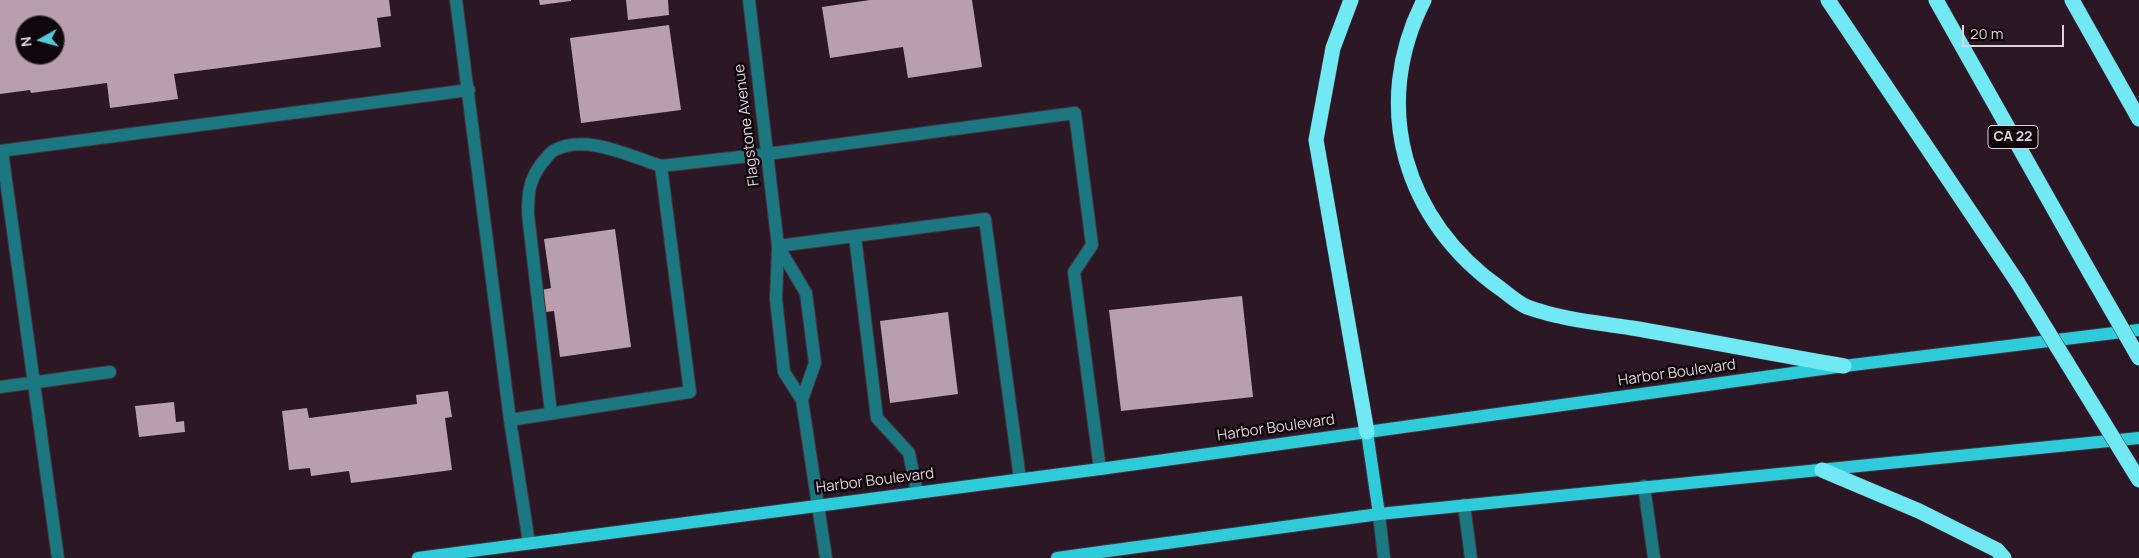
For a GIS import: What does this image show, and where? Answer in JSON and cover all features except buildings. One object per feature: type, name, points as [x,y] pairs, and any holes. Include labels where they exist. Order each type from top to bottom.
[{"type":"highway","points":[[1350,0],[1333,48],[1316,140],[1367,432]]},
{"type":"highway","points":[[1424,0],[1405,46],[1398,88],[1401,137],[1409,173],[1428,211],[1451,245],[1482,276],[1526,307],[1569,320],[1632,328],[1844,366]]},
{"type":"highway","points":[[1828,0],[2018,283],[2139,480]]},
{"type":"highway","name":"CA 22","points":[[1936,0],[2139,358]]},
{"type":"highway","points":[[2072,0],[2139,119]]},
{"type":"highway","points":[[1822,470],[1919,511],[1997,550],[2004,558]]},
{"type":"main road","name":"Harbor Boulevard","points":[[418,558],[818,504],[1100,469],[1844,366],[2139,330]]},
{"type":"main road","points":[[1367,432],[1378,514]]},
{"type":"main road","points":[[1057,558],[1134,553],[1378,514],[1464,504],[2139,438]]},
{"type":"street","points":[[456,0],[510,420],[529,543]]},
{"type":"street","name":"Flagstone Avenue","points":[[749,0],[778,246],[776,300],[784,372],[802,400],[826,558]]},
{"type":"street","points":[[58,558],[1,151],[468,90]]},
{"type":"street","points":[[551,413],[528,214],[528,190],[537,169],[552,152],[575,144],[604,147],[662,166],[1075,113],[1092,246],[1074,272],[1100,469]]},
{"type":"street","points":[[510,420],[690,392],[662,166]]},
{"type":"street","points":[[778,246],[986,219],[1020,479]]},
{"type":"street","points":[[855,236],[877,418],[910,453],[917,492]]},
{"type":"street","name":"Flagstone Avenue","points":[[778,246],[806,293],[815,363],[802,400]]},
{"type":"street","points":[[0,387],[110,372]]},
{"type":"street","points":[[1644,486],[1654,558]]},
{"type":"street","points":[[1464,504],[1471,558]]},
{"type":"street","points":[[1378,514],[1384,558]]}]
